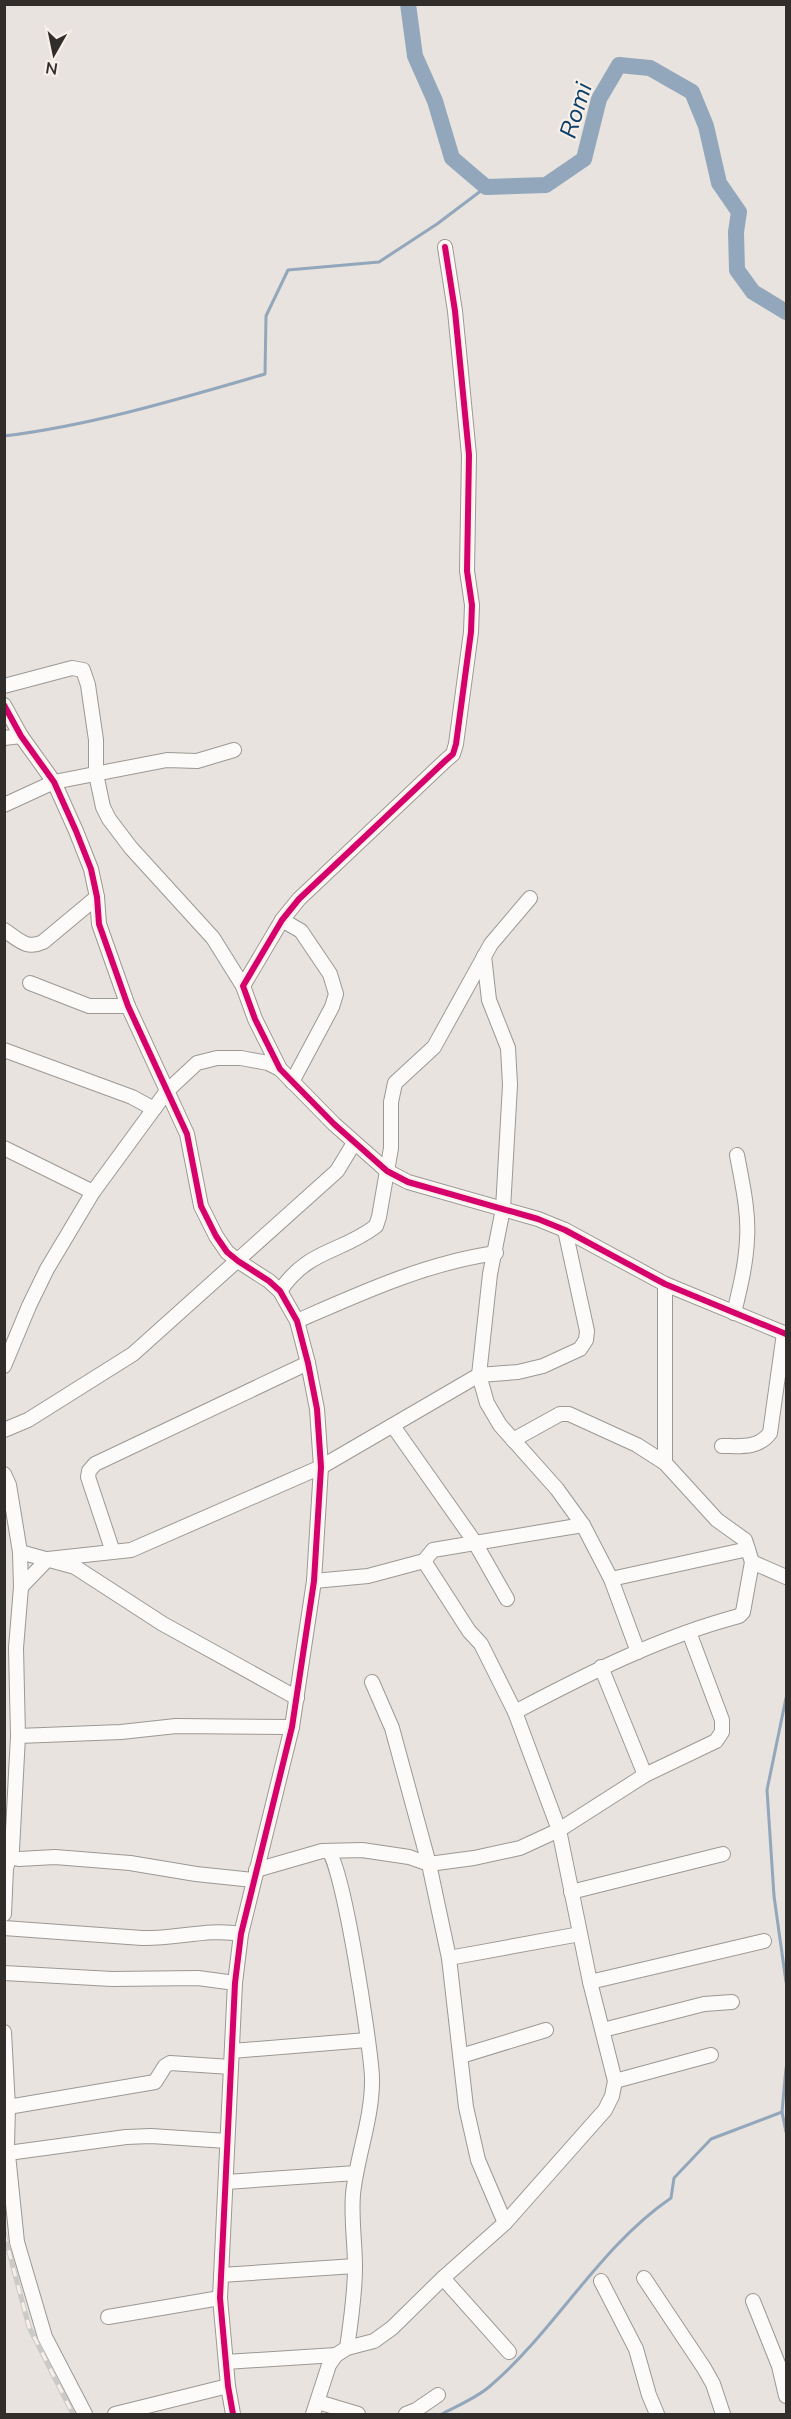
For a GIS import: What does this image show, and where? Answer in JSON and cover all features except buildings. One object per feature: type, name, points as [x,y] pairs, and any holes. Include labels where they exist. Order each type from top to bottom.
[{"type":"street","points":[[243,986],[282,921],[299,899],[446,761],[453,753],[456,744],[471,632],[472,605],[467,571],[469,455],[456,310],[445,247]]},
{"type":"street","points":[[4,686],[72,668],[83,670],[88,685],[96,740],[96,774],[103,807],[109,819],[137,855],[213,938],[243,986],[255,1019],[280,1069],[354,1143],[387,1171],[408,1182],[503,1209],[565,1230],[665,1284],[785,1334],[770,1433],[756,1445],[722,1446]]},
{"type":"street","points":[[4,705],[21,736],[54,782],[91,869],[97,897],[99,924],[129,1006],[187,1134],[201,1206],[216,1236],[238,1261],[280,1291],[297,1321],[317,1409],[321,1467],[314,1581],[292,1726],[254,1875],[241,1934],[235,1983],[220,2298],[233,2415]]},
{"type":"street","points":[[4,738],[21,736]]},
{"type":"street","points":[[4,805],[54,782],[167,760],[197,761],[234,750]]},
{"type":"street","points":[[4,930],[27,946],[35,946],[43,942],[97,897]]},
{"type":"street","points":[[280,1291],[291,1275],[305,1263],[376,1226],[380,1217],[391,1148],[391,1102],[395,1083],[434,1047],[484,956],[508,922],[530,898]]},
{"type":"street","points":[[282,921],[301,931],[330,974],[336,994],[332,1007],[292,1082]]},
{"type":"street","points":[[484,956],[489,1000],[508,1048],[510,1085],[503,1209],[489,1285],[479,1376],[487,1403],[500,1425],[557,1489],[584,1525],[611,1579],[638,1652]]},
{"type":"street","points":[[30,983],[88,1006],[129,1006]]},
{"type":"street","points":[[4,1050],[132,1096],[154,1109]]},
{"type":"street","points":[[4,1366],[47,1269],[93,1192],[167,1091],[196,1062],[217,1058],[259,1061],[280,1069]]},
{"type":"street","points":[[4,1430],[28,1420],[133,1354],[337,1171],[354,1143]]},
{"type":"street","points":[[4,1148],[93,1192]]},
{"type":"street","points":[[735,1313],[748,1237],[737,1155]]},
{"type":"street","points":[[21,1587],[48,1559],[131,1550],[144,1546],[321,1467],[479,1376],[543,1366],[580,1349],[586,1340],[587,1331],[565,1230]]},
{"type":"street","points":[[297,1321],[419,1271],[462,1258],[496,1253]]},
{"type":"street","points":[[665,1284],[663,1452],[665,1462]]},
{"type":"street","points":[[113,1552],[88,1477],[89,1471],[95,1464],[308,1362]]},
{"type":"street","points":[[513,1440],[560,1414],[569,1414],[637,1445],[665,1462],[717,1520],[745,1540],[750,1555],[743,1612],[739,1616],[689,1632],[601,1667],[515,1712]]},
{"type":"street","points":[[393,1426],[474,1541],[507,1599]]},
{"type":"street","points":[[4,1474],[9,1485],[20,1552],[21,1587],[16,1648],[18,1736],[4,1914]]},
{"type":"street","points":[[314,1581],[368,1576],[424,1561],[433,1550],[474,1541],[584,1525]]},
{"type":"street","points":[[20,1552],[75,1568],[163,1624],[297,1698]]},
{"type":"street","points":[[611,1579],[750,1555],[786,1577]]},
{"type":"street","points":[[226,2362],[342,2352],[374,2341],[392,2328],[443,2278],[505,2223],[605,2110],[612,2096],[615,2081],[590,1982],[559,1830],[515,1712],[482,1644],[469,1631],[424,1561]]},
{"type":"street","points":[[10,1857],[20,1859],[55,1857],[130,1863],[196,1874],[254,1875],[328,1851],[362,1850],[409,1857],[429,1864],[474,1858],[520,1848],[559,1830],[645,1775],[716,1741],[722,1732],[722,1720],[689,1632]]},
{"type":"street","points":[[601,1667],[645,1775]]},
{"type":"street","points":[[372,1682],[392,1728],[429,1864],[449,1958],[466,2107],[478,2160],[505,2223]]},
{"type":"street","points":[[18,1736],[121,1732],[176,1726],[292,1726]]},
{"type":"street","points":[[328,1851],[332,1854],[340,1877],[372,2075],[371,2106],[356,2173],[351,2218],[355,2266],[342,2352],[329,2365],[315,2408],[358,2415]]},
{"type":"street","points":[[571,1892],[723,1854]]},
{"type":"street","points":[[4,1928],[152,1938],[225,1931],[241,1934]]},
{"type":"street","points":[[449,1958],[580,1934]]},
{"type":"street","points":[[590,1982],[764,1941]]},
{"type":"street","points":[[4,1973],[112,1979],[198,1978],[235,1983]]},
{"type":"street","points":[[603,2030],[704,2004],[732,2002]]},
{"type":"street","points":[[461,2056],[546,2030]]},
{"type":"street","points":[[4,2032],[8,2153],[17,2242],[43,2332],[85,2415]]},
{"type":"street","points":[[232,2051],[367,2040]]},
{"type":"street","points":[[615,2081],[711,2055]]},
{"type":"street","points":[[8,2107],[155,2082],[165,2066],[170,2063],[231,2067]]},
{"type":"street","points":[[8,2153],[126,2137],[163,2136],[227,2141]]},
{"type":"street","points":[[226,2182],[356,2173]]},
{"type":"street","points":[[221,2275],[355,2266]]},
{"type":"street","points":[[443,2278],[509,2352]]},
{"type":"street","points":[[644,2278],[704,2368],[723,2415]]},
{"type":"street","points":[[601,2281],[636,2349],[657,2415]]},
{"type":"street","points":[[108,2317],[220,2298]]},
{"type":"street","points":[[753,2301],[779,2367],[786,2396]]},
{"type":"street","points":[[115,2415],[228,2386]]},
{"type":"street","points":[[405,2415],[438,2394]]},
{"type":"waterway","name":"Romi","points":[[408,4],[415,56],[435,101],[452,158],[486,187],[546,185],[584,159],[599,99],[619,65],[650,68],[692,92],[706,126],[719,183],[739,212],[736,232],[737,270],[753,292],[786,312]]},
{"type":"waterway","points":[[4,436],[103,418],[265,374],[266,316],[288,270],[379,262],[437,224],[486,187]]},
{"type":"waterway","points":[[786,1698],[767,1790],[774,1896],[786,1982]]},
{"type":"waterway","points":[[786,2068],[782,2112],[786,2132]]},
{"type":"waterway","points":[[442,2414],[484,2391],[513,2365],[621,2241],[671,2198],[674,2178],[711,2139],[782,2112]]},
{"type":"railway","points":[[4,2233],[29,2327],[73,2414]]},
{"type":"cycle path","points":[[445,247],[455,311],[469,455],[467,571],[472,605],[471,632],[456,744],[453,754],[299,899],[282,920],[243,986],[255,1019],[280,1069],[334,1124],[387,1171],[408,1182],[538,1219],[565,1230],[665,1284],[786,1334]]},
{"type":"cycle path","points":[[4,705],[21,736],[54,782],[91,869],[97,897],[99,924],[128,1006],[187,1134],[201,1206],[227,1252],[280,1291],[297,1321],[317,1409],[321,1467],[314,1581],[292,1727],[241,1934],[235,1983],[220,2298],[228,2386],[233,2414]]}]
